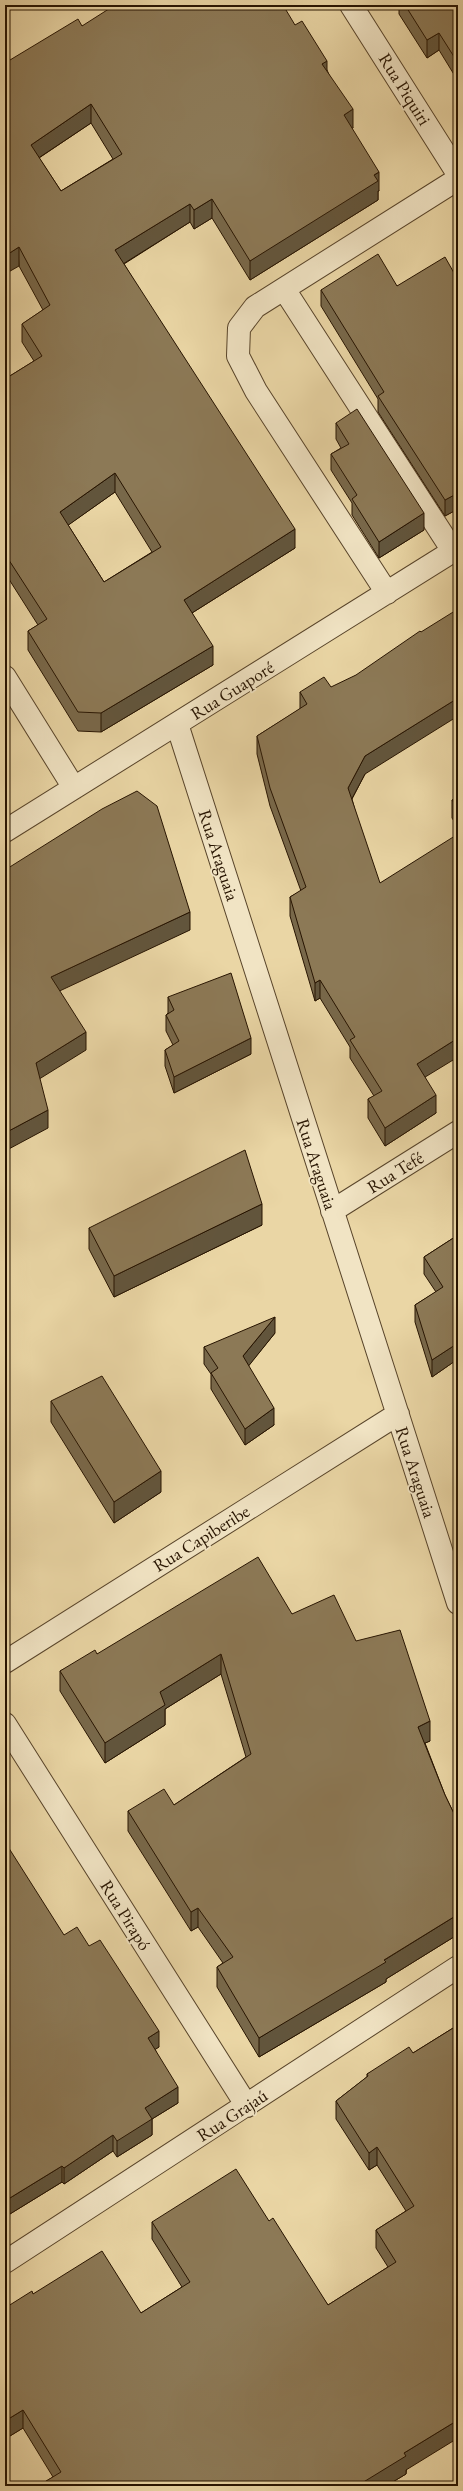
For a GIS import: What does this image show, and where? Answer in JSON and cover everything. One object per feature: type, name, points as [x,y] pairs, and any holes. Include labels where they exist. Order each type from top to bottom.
[{"type":"street","name":"Rua Piquiri","points":[[354,6],[458,174]]},
{"type":"street","points":[[387,593],[256,391],[238,356],[239,328],[255,307],[458,179]]},
{"type":"street","points":[[284,289],[456,549]]},
{"type":"street","name":"Rua Guaporé","points":[[5,831],[456,549]]},
{"type":"street","points":[[5,677],[74,788]]},
{"type":"street","name":"Rua Araguaia","points":[[177,724],[458,1603]]},
{"type":"street","name":"Rua Tefé","points":[[332,1211],[458,1132]]},
{"type":"street","name":"Rua Capiberibe","points":[[5,1662],[398,1414]]},
{"type":"street","name":"Rua Pirapó","points":[[5,1724],[247,2106]]},
{"type":"street","name":"Rua Grajaú","points":[[5,2262],[247,2106],[458,1967]]},
{"type":"building","points":[[115,5],[283,5],[295,25],[302,21],[327,61],[322,64],[353,109],[344,115],[379,172],[374,175],[378,181],[250,261],[212,199],[194,210],[190,204],[115,250],[295,529],[184,600],[213,646],[101,713],[78,712],[28,631],[47,619],[5,554],[5,379],[42,356],[22,324],[50,305],[19,247],[5,256],[5,63],[78,19],[82,26]],"holes":[[[91,104],[122,154],[61,191],[31,145]],[[115,473],[161,547],[104,582],[60,512]]]},
{"type":"building","points":[[405,5],[458,5],[458,63],[439,33],[427,40]]},
{"type":"building","points":[[378,254],[397,286],[445,257],[458,280],[458,493],[445,500],[378,396],[384,392],[321,290]]},
{"type":"building","points":[[357,409],[424,513],[379,542],[352,499],[357,495],[331,454],[349,444],[336,423]]},
{"type":"building","points":[[458,609],[458,698],[365,756],[348,788],[380,883],[458,834],[458,1038],[417,1064],[436,1095],[385,1128],[368,1099],[382,1091],[350,1040],[355,1037],[320,980],[315,983],[290,897],[306,887],[270,788],[257,736],[307,704],[300,692],[324,677],[331,687],[356,675],[420,631],[421,632]]},
{"type":"building","points":[[137,791],[157,806],[190,912],[51,977],[86,1032],[36,1063],[48,1110],[5,1133],[5,870],[102,809]]},
{"type":"building","points":[[458,796],[458,809],[452,800]]},
{"type":"building","points":[[231,973],[251,1038],[174,1077],[165,1050],[179,1041],[166,1015],[174,1010],[168,997]]},
{"type":"building","points":[[245,1150],[262,1204],[114,1276],[89,1228]]},
{"type":"building","points":[[458,1235],[458,1349],[455,1345],[432,1360],[415,1305],[443,1287],[424,1257]]},
{"type":"building","points":[[275,1317],[243,1356],[274,1408],[245,1429],[211,1373],[218,1368],[204,1347]]},
{"type":"building","points":[[102,1376],[161,1471],[114,1502],[51,1401]]},
{"type":"building","points":[[458,1432],[458,1441],[455,1433]]},
{"type":"building","points":[[258,1557],[292,1614],[334,1595],[356,1641],[400,1630],[430,1721],[418,1727],[445,1795],[458,1822],[458,1917],[457,1915],[384,1960],[386,1962],[259,2038],[217,1967],[233,1957],[198,1908],[191,1912],[128,1811],[164,1789],[174,1805],[251,1754],[221,1654],[160,1692],[165,1705],[105,1743],[60,1671],[95,1650],[97,1654]]},
{"type":"building","points":[[5,1842],[64,1935],[77,1927],[89,1946],[100,1940],[159,2031],[148,2038],[178,2087],[145,2108],[152,2119],[117,2141],[113,2135],[64,2168],[62,2166],[5,2201]]},
{"type":"building","points":[[458,2025],[458,2420],[404,2453],[406,2456],[357,2486],[38,2486],[61,2472],[23,2410],[5,2421],[5,2308],[32,2291],[33,2294],[102,2251],[141,2313],[190,2282],[152,2222],[236,2169],[269,2221],[273,2218],[328,2305],[396,2262],[376,2230],[414,2206],[377,2147],[369,2153],[336,2101],[368,2076],[367,2074],[409,2047],[413,2053]]}]
